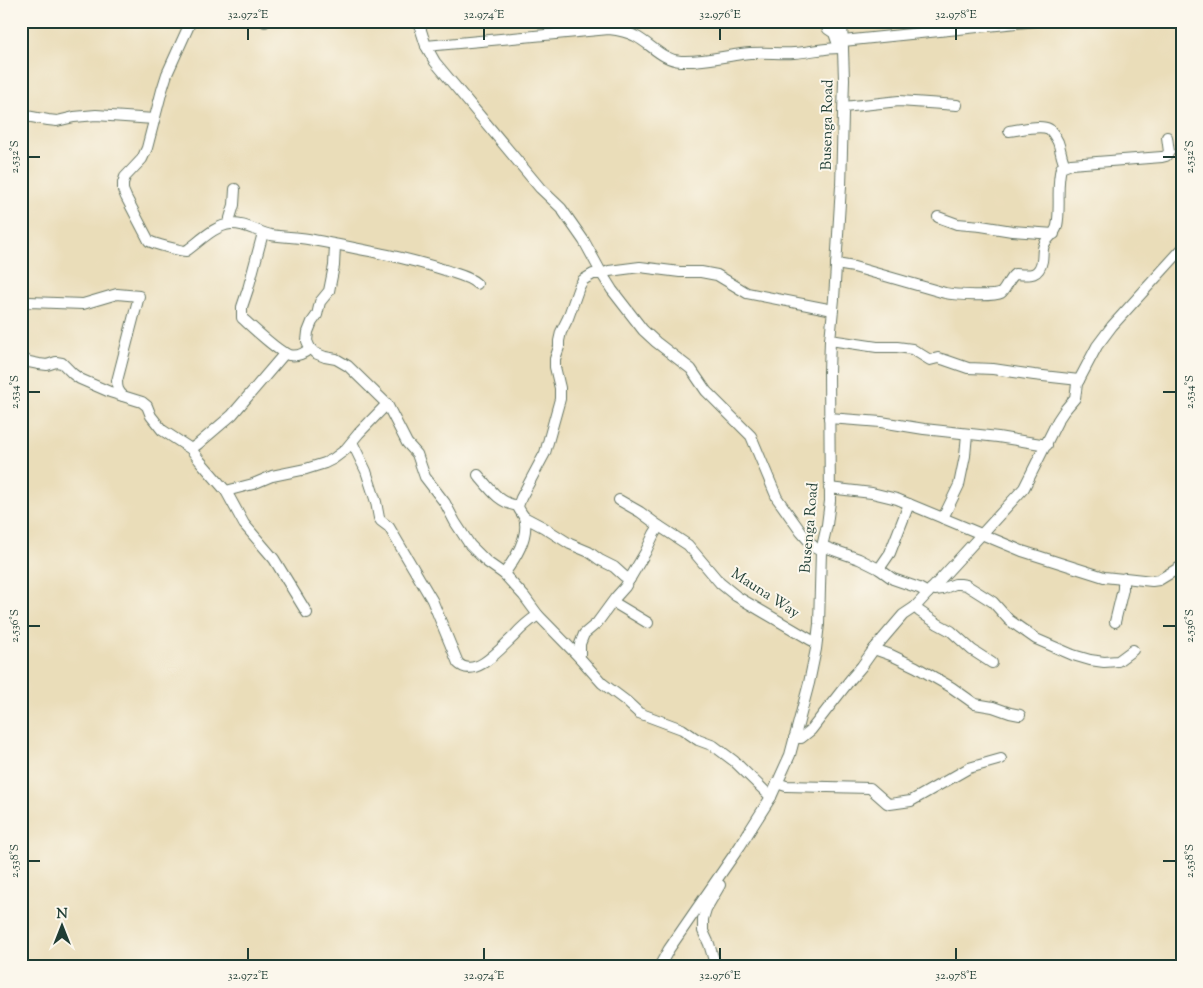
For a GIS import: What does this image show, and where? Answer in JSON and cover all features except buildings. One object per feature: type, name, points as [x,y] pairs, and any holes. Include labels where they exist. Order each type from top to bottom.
[{"type":"street","points":[[191,21],[167,74],[147,148],[142,159],[125,177],[123,183],[126,197],[149,241],[154,244],[162,244],[186,251],[219,227],[230,224],[244,225],[263,233],[335,245],[439,268],[474,281],[477,284]]},
{"type":"street","points":[[418,21],[426,46],[435,62],[540,188],[561,208],[584,241],[612,290],[643,330],[690,368],[706,391],[751,436],[777,498],[815,548],[822,548],[859,558],[893,579],[929,591],[955,584],[966,585],[993,602],[1009,620],[1036,639],[1090,660],[1118,661],[1133,650]]},
{"type":"street","points":[[822,21],[834,33],[842,46]]},
{"type":"street","name":"Busenga Road","points":[[659,967],[669,949],[771,797],[790,755],[809,683],[819,624],[822,548],[830,501],[830,340],[841,195],[844,107],[842,21]]},
{"type":"street","points":[[426,46],[609,29],[624,31],[635,36],[670,60],[696,61],[743,53],[764,52],[780,54],[1036,21]]},
{"type":"street","points":[[844,107],[899,101],[957,105]]},
{"type":"street","points":[[21,116],[57,121],[96,115],[154,119]]},
{"type":"street","points":[[1009,131],[1029,128],[1047,128],[1051,130],[1059,144],[1062,160],[1065,165]]},
{"type":"street","points":[[836,264],[854,267],[945,293],[964,295],[997,294],[1004,290],[1010,278],[1015,274],[1027,275],[1038,272],[1043,248],[1057,229],[1061,168],[1065,165],[1080,163],[1166,156],[1169,152],[1167,137]]},
{"type":"street","points":[[230,224],[235,189]]},
{"type":"street","points":[[938,218],[957,224],[1054,234]]},
{"type":"street","points":[[263,233],[242,307],[242,318],[276,347],[289,355],[302,354],[310,348]]},
{"type":"street","points":[[335,245],[334,266],[329,291],[320,302],[317,315],[308,332],[307,341],[310,348],[325,358],[336,359],[348,366],[387,404],[407,443],[417,454],[425,477],[445,502],[470,545],[487,562],[504,574],[538,615],[602,683],[639,713],[682,729],[698,740],[714,746],[734,761],[771,797]]},
{"type":"street","points":[[794,738],[801,738],[811,730],[903,615],[915,607],[1024,488],[1061,416],[1075,398],[1077,384],[1097,346],[1112,326],[1182,248]]},
{"type":"street","points":[[518,506],[545,453],[560,399],[560,388],[555,366],[560,346],[559,341],[583,280],[593,274],[640,268],[711,273],[747,293],[832,310]]},
{"type":"street","points":[[21,303],[83,304],[117,294],[139,296],[118,381],[117,388],[123,396]]},
{"type":"street","points":[[830,340],[877,347],[898,346],[912,349],[930,360],[938,358],[968,368],[993,369],[1079,380]]},
{"type":"street","points":[[191,448],[232,415],[285,353]]},
{"type":"street","points":[[21,357],[29,362],[39,364],[62,363],[80,379],[110,392],[142,402],[162,430],[191,448],[200,462],[226,491],[244,524],[274,559],[307,613]]},
{"type":"street","points":[[226,491],[253,484],[272,476],[306,469],[333,459],[345,450],[358,433],[387,404]]},
{"type":"street","points":[[829,418],[881,422],[1047,445]]},
{"type":"street","points":[[943,518],[959,485],[966,456],[967,434]]},
{"type":"street","points":[[352,442],[373,490],[381,521],[388,527],[432,600],[458,663],[461,666],[464,668],[482,664],[492,657],[524,625],[538,615]]},
{"type":"street","points":[[478,475],[494,495],[505,502],[518,506],[524,517],[524,534],[517,556],[504,574]]},
{"type":"street","points":[[830,488],[872,493],[897,500],[1022,551],[1104,577],[1152,581],[1159,580],[1182,566]]},
{"type":"street","name":"Mauna Way","points":[[619,500],[688,545],[720,583],[736,596],[811,640],[816,641]]},
{"type":"street","points":[[879,569],[898,536],[908,504]]},
{"type":"street","points":[[524,517],[570,544],[614,566],[630,579]]},
{"type":"street","points":[[579,657],[580,644],[584,634],[597,623],[625,587],[659,526]]},
{"type":"street","points":[[1115,622],[1123,589],[1123,579]]},
{"type":"street","points":[[613,602],[648,623]]},
{"type":"street","points":[[915,607],[951,631],[972,650],[992,663]]},
{"type":"street","points":[[874,649],[891,654],[951,687],[974,704],[993,707],[1020,715]]},
{"type":"street","points":[[777,783],[786,786],[870,788],[890,804],[912,801],[969,768],[1001,759]]},
{"type":"street","points":[[716,967],[703,931],[703,920],[706,909],[722,882],[729,861]]}]
